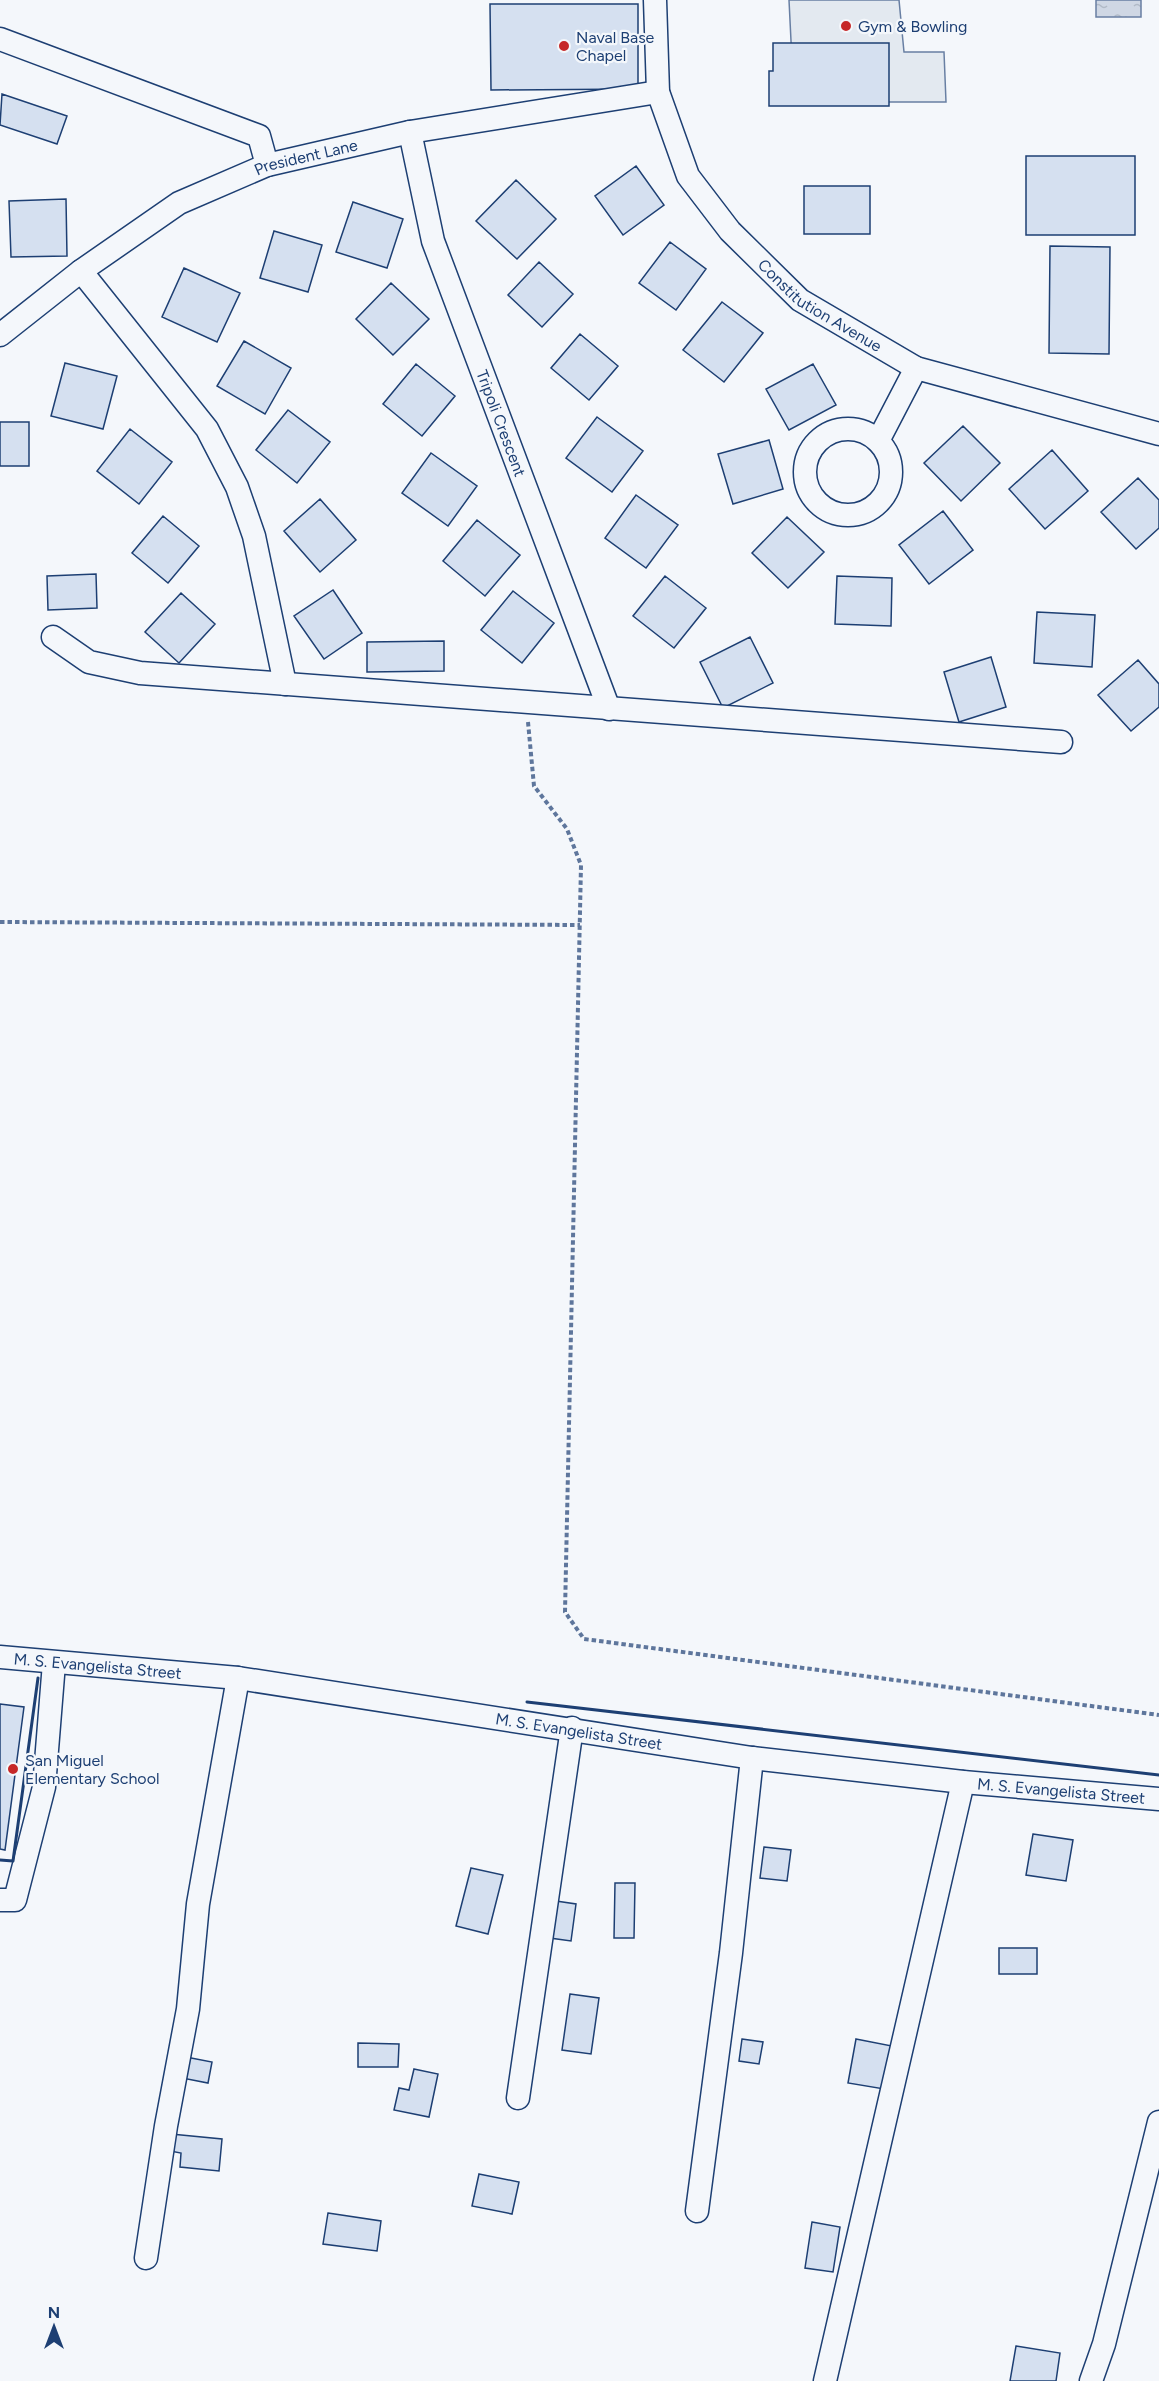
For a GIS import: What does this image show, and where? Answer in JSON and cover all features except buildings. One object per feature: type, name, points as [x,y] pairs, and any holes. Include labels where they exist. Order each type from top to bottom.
[{"type":"street","name":"Constitution Avenue","points":[[654,0],[658,92],[688,176],[730,231],[800,300],[916,368],[1159,434]]},
{"type":"street","points":[[0,39],[259,136],[267,165]]},
{"type":"street","name":"President Lane","points":[[0,335],[81,271],[179,203],[267,165],[410,132],[658,92]]},
{"type":"street","name":"Tripoli Crescent","points":[[410,132],[433,242],[609,709]]},
{"type":"street","points":[[81,271],[207,429],[237,487],[254,536],[285,684]]},
{"type":"street","points":[[878,441],[916,368]]},
{"type":"street","points":[[53,637],[89,662],[140,673],[1061,742]]},
{"type":"street","name":"M. S. Evangelista Street","points":[[0,1657],[238,1678],[572,1728],[752,1758],[963,1782],[1159,1798]]},
{"type":"street","points":[[0,1900],[15,1900],[44,1787],[54,1663]]},
{"type":"street","points":[[146,2259],[166,2126],[188,2009],[198,1904],[238,1678]]},
{"type":"street","points":[[518,2098],[572,1728]]},
{"type":"street","points":[[697,2211],[731,1953],[752,1758]]},
{"type":"street","points":[[825,2381],[963,1782]]},
{"type":"street","points":[[1091,2381],[1104,2344],[1159,2122]]},
{"type":"path","points":[[526,703],[534,786],[567,829],[581,865],[565,1612],[584,1639],[1159,1715]]},
{"type":"path","points":[[0,922],[580,925]]},
{"type":"shaded area","name":"Gym & Bowling","points":[[789,0],[899,0],[904,52],[944,52],[946,102],[794,102]]},
{"type":"water","points":[[1096,0],[1141,0],[1141,17],[1096,17]]},
{"type":"wall","points":[[0,1860],[13,1861],[38,1678]]},
{"type":"wall","points":[[527,1702],[1159,1775]]},
{"type":"place","name":"Gym & Bowling","points":[[846,26]]},
{"type":"place","name":"Naval Base Chapel","points":[[564,46]]},
{"type":"place","name":"San Miguel Elementary School","points":[[13,1769]]}]
